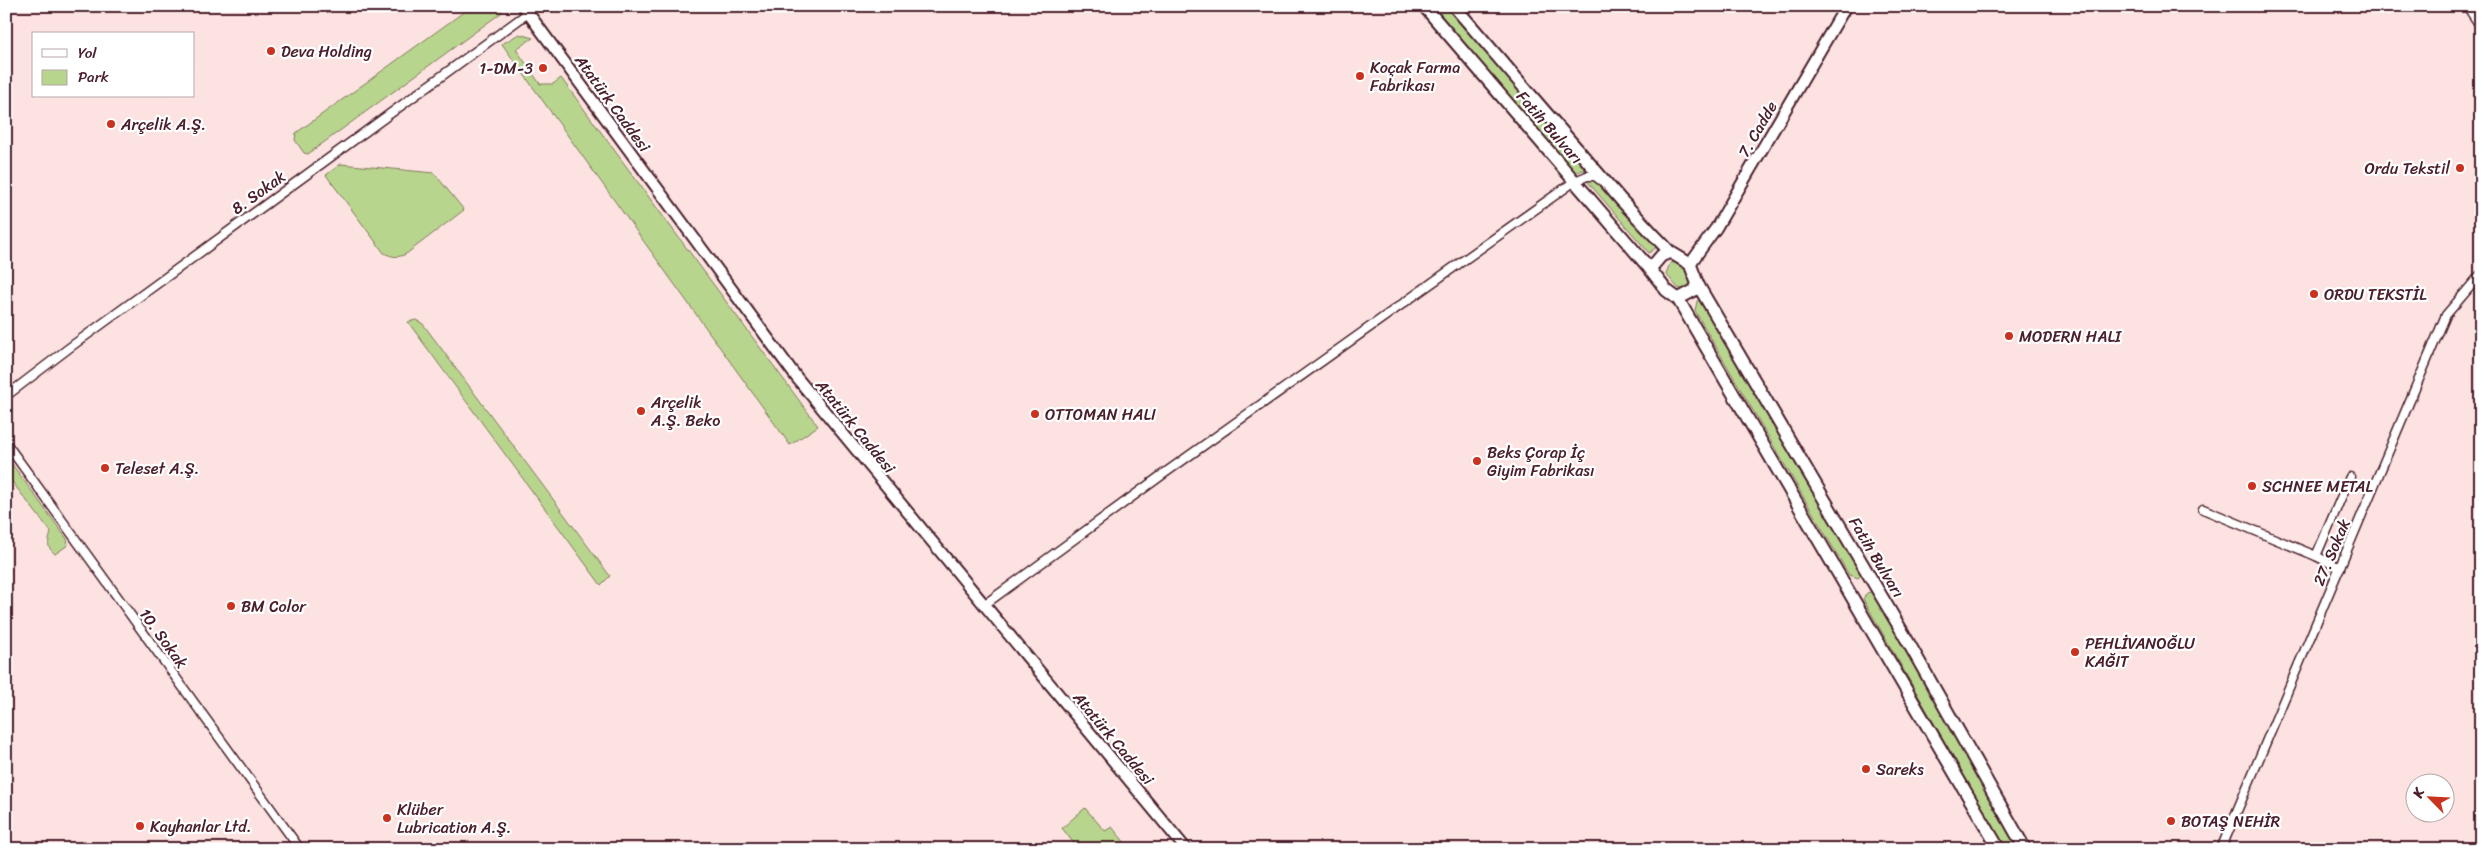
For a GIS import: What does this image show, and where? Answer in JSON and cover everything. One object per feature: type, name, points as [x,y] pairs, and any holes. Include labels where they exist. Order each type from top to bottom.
[{"type":"main road","name":"Fatih Bulvarı","points":[[1424,6],[1666,290],[1678,298],[1999,849]]},
{"type":"main road","name":"Fatih Bulvarı","points":[[1454,6],[1621,200],[1670,252],[1690,264],[1698,285],[1898,624],[2025,849]]},
{"type":"main road","points":[[1650,269],[1661,256],[1670,252]]},
{"type":"main road","points":[[1678,298],[1693,291],[1698,285]]},
{"type":"street","name":"7. Cadde","points":[[1690,264],[1694,262],[1716,228],[1846,6]]},
{"type":"street","points":[[2467,6],[2481,27]]},
{"type":"street","name":"8. Sokak","points":[[6,396],[526,10]]},
{"type":"street","name":"Atatürk Caddesi","points":[[526,10],[797,378],[1186,849]]},
{"type":"street","points":[[984,605],[1162,475],[1575,181],[1587,176],[1595,176],[1621,200]]},
{"type":"street","name":"27. Sokak","points":[[2221,849],[2446,315],[2481,274]]},
{"type":"street","name":"10. Sokak","points":[[6,443],[300,849]]},
{"type":"street","points":[[2316,556],[2350,477]]},
{"type":"street","points":[[2203,509],[2316,556],[2340,568]]},
{"type":"shaded area","points":[[6,6],[2481,6],[2481,849],[6,849]]},
{"type":"green space","points":[[472,6],[502,6],[501,13],[308,154],[304,153],[295,140],[296,133]]},
{"type":"green space","points":[[1433,6],[1449,6],[1590,171],[1582,170],[1576,173]]},
{"type":"green space","points":[[519,34],[533,38],[516,49],[540,84],[553,84],[561,78],[818,426],[790,445],[502,44]]},
{"type":"green space","points":[[341,164],[434,173],[464,210],[406,254],[398,256],[384,253],[326,175]]},
{"type":"green space","points":[[1594,179],[1599,182],[1658,246],[1649,253],[1587,181]]},
{"type":"green space","points":[[1679,262],[1691,275],[1691,284],[1685,290],[1678,288],[1666,274],[1670,263]]},
{"type":"green space","points":[[1702,299],[1863,574],[1858,578],[1849,575],[1695,311],[1697,301]]},
{"type":"green space","points":[[416,320],[423,324],[610,576],[601,585],[408,322]]},
{"type":"green space","points":[[6,456],[67,539],[68,545],[55,554],[49,546],[51,532],[6,474]]},
{"type":"green space","points":[[1873,591],[2021,849],[2006,849],[1863,599],[1867,593]]},
{"type":"green space","points":[[1085,808],[1105,831],[1112,827],[1130,849],[1078,849],[1062,828]]},
{"type":"place","name":"Deva Holding","points":[[271,51]]},
{"type":"place","name":"1-DM-3","points":[[543,68]]},
{"type":"place","name":"Koçak Farma Fabrikası","points":[[1360,76]]},
{"type":"place","name":"Arçelik A.Ş.","points":[[111,124]]},
{"type":"place","name":"Ordu Tekstil","points":[[2460,168]]},
{"type":"place","name":"ORDU TEKSTİL","points":[[2314,294]]},
{"type":"place","name":"MODERN HALI","points":[[2009,336]]},
{"type":"place","name":"Arçelik A.Ş. Beko","points":[[641,411]]},
{"type":"place","name":"OTTOMAN HALI","points":[[1035,414]]},
{"type":"place","name":"Beks Çorap İç Giyim Fabrikası","points":[[1477,461]]},
{"type":"place","name":"Teleset A.Ş.","points":[[105,468]]},
{"type":"place","name":"SCHNEE METAL","points":[[2252,486]]},
{"type":"place","name":"BM Color","points":[[231,606]]},
{"type":"place","name":"PEHLİVANOĞLU KAĞIT","points":[[2075,652]]},
{"type":"place","name":"Sareks","points":[[1866,769]]},
{"type":"place","name":"Klüber Lubrication A.Ş.","points":[[387,818]]},
{"type":"place","name":"BOTAŞ NEHİR","points":[[2171,821]]},
{"type":"place","name":"Kayhanlar Ltd.","points":[[140,826]]}]
